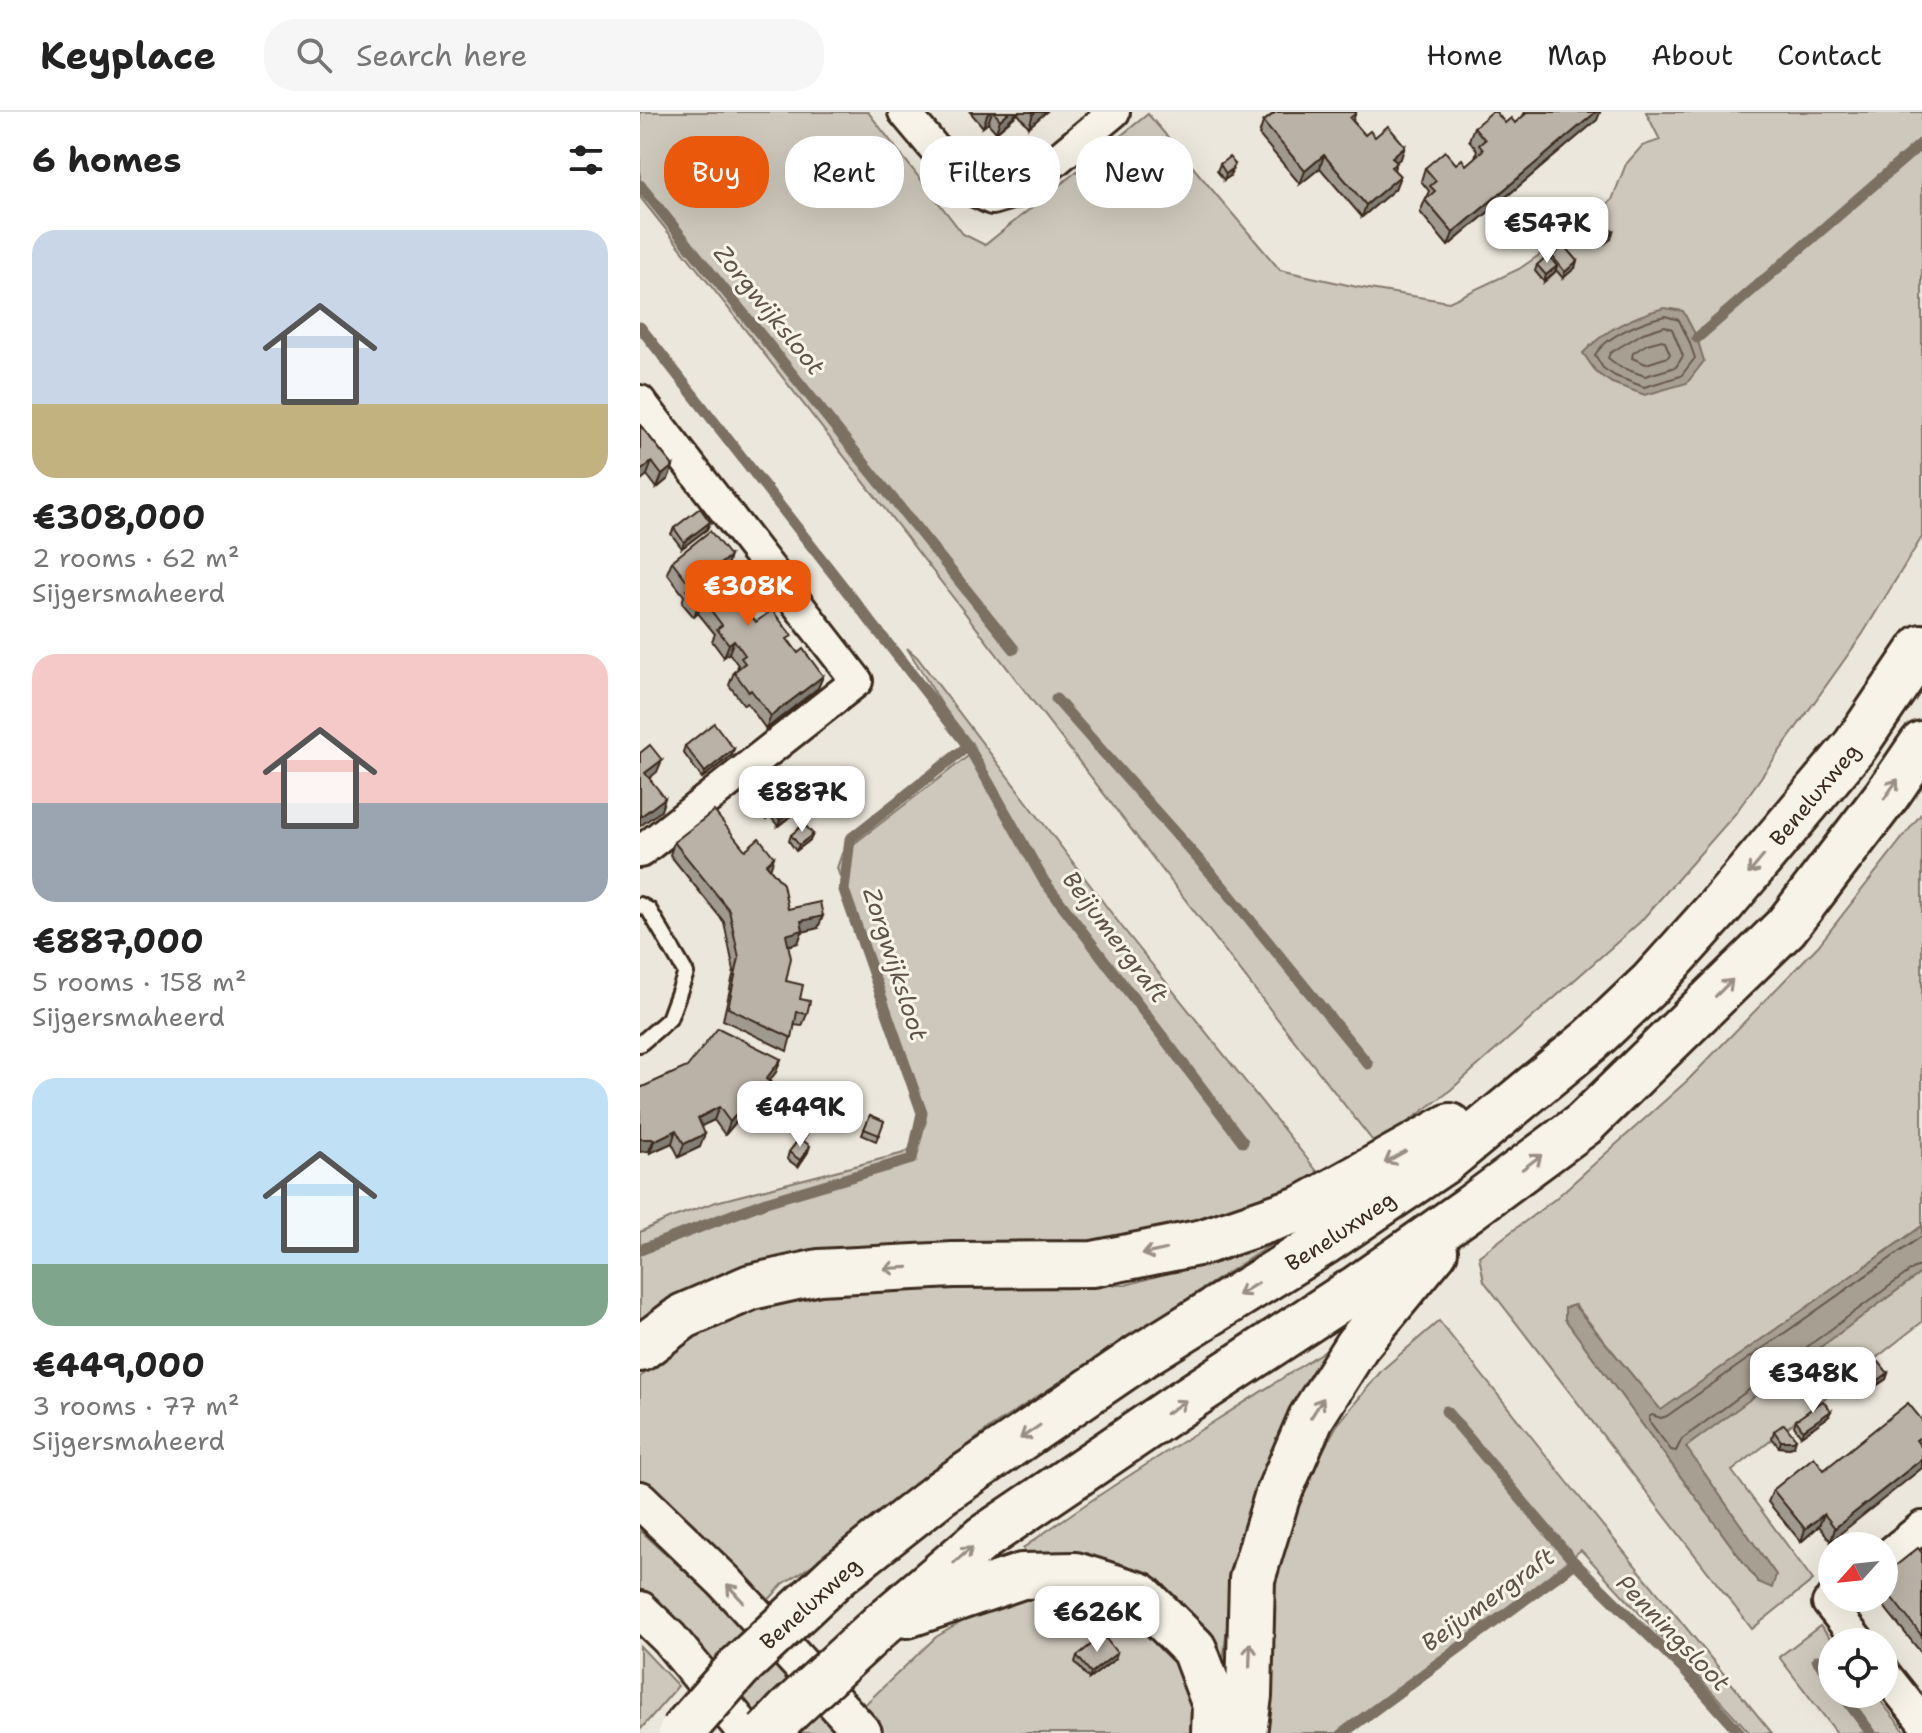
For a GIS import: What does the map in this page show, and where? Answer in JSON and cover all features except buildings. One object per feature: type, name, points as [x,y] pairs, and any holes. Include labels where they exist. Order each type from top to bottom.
[{"type":"highway","name":"Beneluxweg","points":[[681,1733],[739,1667],[837,1575],[955,1483],[1141,1356],[1323,1243],[1446,1160],[1592,1039],[1651,983],[1723,903],[1855,746],[1922,647]]},
{"type":"highway","points":[[767,1733],[882,1624],[983,1538],[1357,1288],[1584,1124],[1786,927],[1922,744]]},
{"type":"highway","points":[[640,1349],[684,1316],[751,1287],[819,1272],[953,1265],[1093,1264],[1203,1242],[1303,1208],[1561,1065]]},
{"type":"highway","points":[[1244,1733],[1249,1696],[1252,1579],[1277,1497],[1311,1418],[1357,1345],[1469,1209]]},
{"type":"highway","points":[[882,1624],[1022,1576],[1075,1575],[1140,1595],[1194,1649],[1215,1705],[1214,1733]]},
{"type":"street","points":[[904,112],[967,187],[992,199],[1019,191],[1114,112]]},
{"type":"street","points":[[640,401],[857,681],[640,852]]},
{"type":"street","points":[[640,1500],[725,1582],[863,1733]]},
{"type":"street","points":[[1898,1547],[1922,1527]]},
{"type":"street","points":[[640,1610],[669,1638],[747,1733]]},
{"type":"street","points":[[1898,1691],[1922,1721]]},
{"type":"lane","points":[[640,905],[649,910],[686,973],[669,1019],[640,1044]]},
{"type":"shaded area","points":[[640,112],[868,112],[887,136],[785,136],[785,208],[904,208],[904,158],[920,179],[920,208],[943,208],[963,234],[985,245],[1031,208],[1060,208],[1060,185],[1076,172],[1076,208],[1193,208],[1193,167],[1280,270],[1449,302],[1519,269],[1612,200],[1626,164],[1642,146],[1660,140],[1646,112],[1922,112],[1922,537],[1862,635],[1735,814],[1640,922],[1446,1094],[1376,1145],[826,432],[640,197]]},
{"type":"shaded area","points":[[1148,114],[1167,136],[1121,136]]},
{"type":"shaded area","points":[[907,648],[917,657],[1122,927],[1324,1180],[1256,1209],[1128,1241],[893,1258],[640,1341],[640,1232],[716,1202],[904,1153],[920,1141],[926,1121],[837,868],[842,853],[972,753]]},
{"type":"shaded area","points":[[1922,813],[1922,1226],[1661,1411],[1575,1305],[1565,1308],[1565,1319],[1758,1582],[1776,1575],[1685,1447],[1922,1272],[1922,1322],[1732,1471],[1813,1580],[1752,1629],[1484,1281],[1479,1256],[1555,1199],[1688,1080],[1818,946]]},
{"type":"shaded area","points":[[1273,1243],[991,1427],[828,1555],[783,1584],[765,1604],[640,1482],[640,1377],[695,1334],[789,1292],[930,1286],[1126,1285]]},
{"type":"shaded area","points":[[1439,1321],[1772,1733],[1750,1733],[1581,1550],[1350,1733],[1264,1733],[1267,1626],[1278,1567],[1300,1492],[1337,1425],[1382,1370]]},
{"type":"shaded area","points":[[1327,1349],[1268,1478],[1231,1589],[1221,1682],[1190,1614],[1027,1557],[1023,1548],[1060,1522]]},
{"type":"shaded area","points":[[640,1530],[707,1592],[839,1733],[764,1733],[640,1596]]},
{"type":"shaded area","points":[[1016,1595],[1112,1598],[1188,1668],[1201,1733],[879,1733],[860,1709],[936,1637]]},
{"type":"shaded area","points":[[1820,1626],[1818,1708],[1886,1708],[1906,1733],[1837,1733],[1779,1657]]},
{"type":"shaded area","points":[[640,1646],[678,1686],[640,1730]]},
{"type":"water","points":[[1664,308],[1683,311],[1697,338],[1704,361],[1687,383],[1645,395],[1612,383],[1597,373],[1583,353],[1620,325]]},
{"type":"water","points":[[1922,1226],[1922,1272],[1686,1447],[1776,1575],[1772,1588],[1758,1582],[1565,1319],[1565,1308],[1574,1305],[1661,1410]]},
{"type":"waterway","points":[[1697,338],[1922,143]]},
{"type":"waterway","name":"Zorgwijksloot","points":[[640,185],[1014,649]]},
{"type":"waterway","name":"Zorgwijksloot","points":[[640,327],[968,746],[1044,881],[1243,1142]]},
{"type":"waterway","name":"Zorgwijksloot","points":[[1056,699],[1224,888],[1368,1064]]},
{"type":"waterway","name":"Zorgwijksloot","points":[[640,1250],[766,1202],[912,1159],[922,1113],[844,890],[850,839],[968,746]]},
{"type":"waterway","name":"Penningsloot","points":[[1446,1411],[1575,1563],[1683,1669],[1740,1733]]},
{"type":"waterway","name":"Beijumergraft","points":[[1343,1733],[1575,1563]]},
{"type":"waterway","points":[[1852,1708],[1871,1733]]}]
